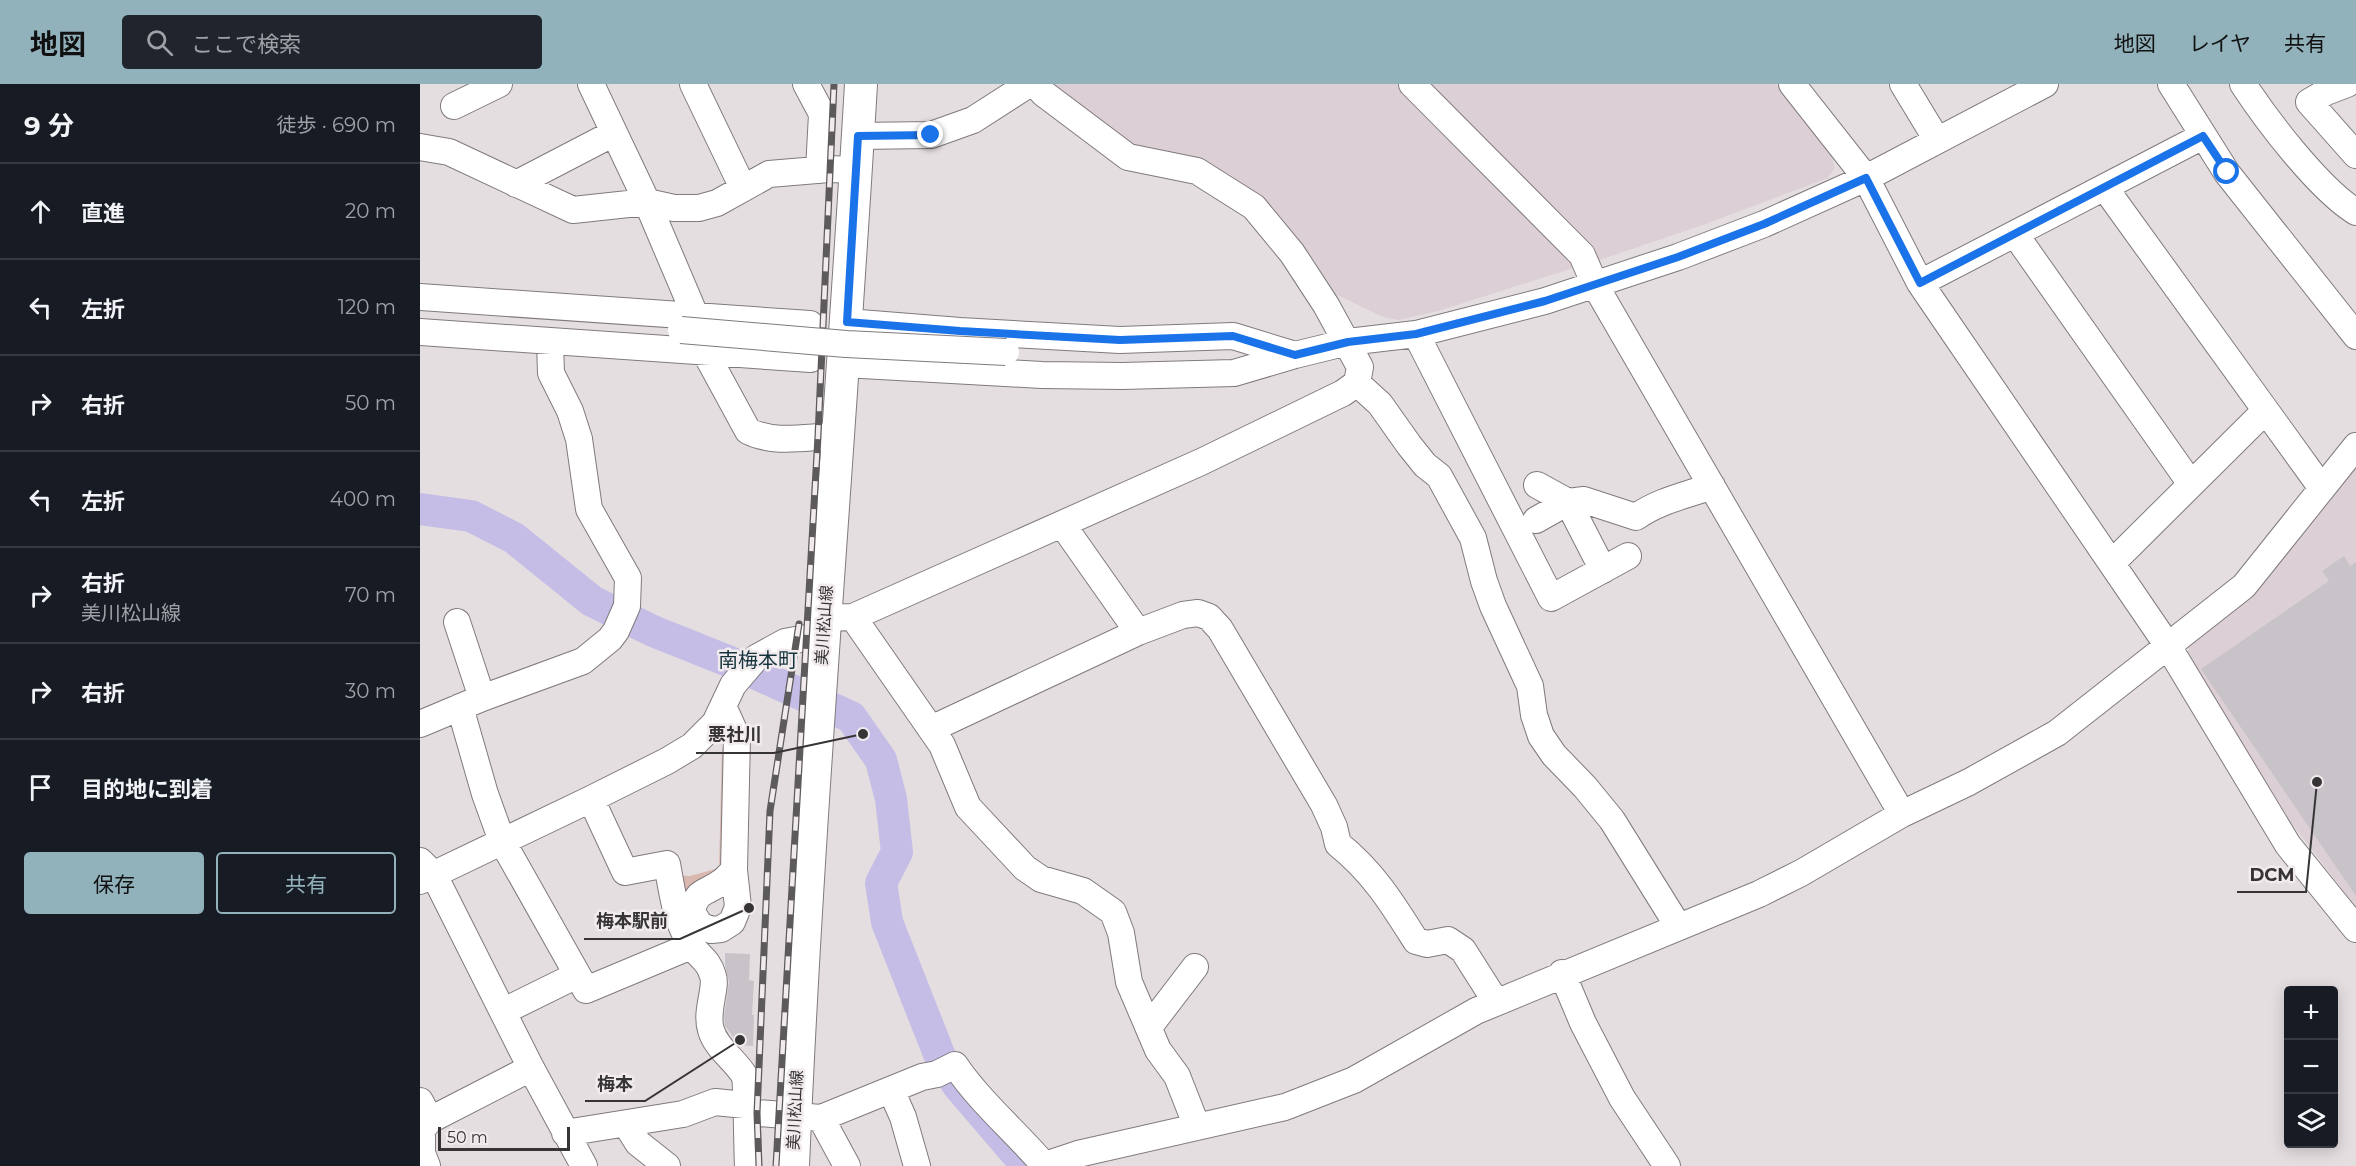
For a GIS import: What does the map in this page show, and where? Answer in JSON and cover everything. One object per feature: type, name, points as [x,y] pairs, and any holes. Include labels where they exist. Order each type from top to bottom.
[{"type":"main road","name":"美川松山線","points":[[793,1166],[808,1117],[833,625],[839,436],[861,84]]},
{"type":"street","points":[[454,106],[499,84]]},
{"type":"street","points":[[591,84],[647,202],[688,322],[748,431],[760,437],[773,439],[839,436]]},
{"type":"street","points":[[693,84],[743,188]]},
{"type":"street","points":[[806,84],[822,114],[819,170]]},
{"type":"street","points":[[858,136],[931,135],[973,120],[1029,84]]},
{"type":"street","points":[[584,1166],[531,1068],[504,1011],[425,872],[502,841],[591,800],[692,746],[715,723],[728,695],[756,658],[785,642],[806,638],[1201,462],[1343,393],[1357,383],[1360,367],[1348,342],[1292,253],[1254,207],[1197,171],[1128,157],[1043,93],[1036,84]]},
{"type":"street","points":[[1412,84],[1582,255],[1595,285],[1902,814]]},
{"type":"street","points":[[1429,84],[1455,128]]},
{"type":"street","points":[[1792,84],[1866,178],[1920,283],[2168,646],[2289,845],[2356,929]]},
{"type":"street","points":[[1903,84],[1937,140]]},
{"type":"street","points":[[844,364],[1042,375],[1122,376],[1234,373],[1348,342],[1416,334],[1545,301],[1678,257],[1764,224],[1866,178],[2045,84]]},
{"type":"street","points":[[2172,84],[2227,172],[2356,336]]},
{"type":"street","points":[[2243,84],[2310,170],[2345,205],[2356,212]]},
{"type":"street","points":[[2347,84],[2309,102],[2356,155]]},
{"type":"street","points":[[516,184],[614,133]]},
{"type":"street","points":[[1920,283],[2203,136]]},
{"type":"street","points":[[420,147],[449,152],[573,210],[647,202],[674,208],[699,208],[717,203],[769,174],[855,170]]},
{"type":"street","points":[[2105,188],[2321,487]]},
{"type":"street","points":[[2015,234],[2191,484]]},
{"type":"street","points":[[420,297],[688,322],[846,344],[1006,352],[1295,355]]},
{"type":"street","points":[[420,314],[688,322],[764,321],[810,324]]},
{"type":"street","points":[[762,356],[776,344],[775,330],[764,321]]},
{"type":"street","points":[[847,322],[971,332],[1120,340],[1233,336],[1295,355]]},
{"type":"street","points":[[420,332],[550,343],[811,359]]},
{"type":"street","points":[[1416,334],[1551,598],[1628,556]]},
{"type":"street","points":[[420,724],[583,661],[610,639],[627,606],[628,578],[589,509],[579,439],[570,411],[551,373],[550,343]]},
{"type":"street","points":[[1357,383],[1380,404],[1425,465],[1439,476],[1473,538],[1493,606],[1530,686],[1534,715],[1541,736],[1554,755],[1585,787],[1612,820],[1678,926]]},
{"type":"street","points":[[2112,563],[2265,411]]},
{"type":"street","points":[[565,1133],[683,1114],[715,1102],[746,1109],[808,1117],[891,1090],[955,1065],[978,1094],[1016,1132],[1044,1166],[1078,1154],[1285,1107],[1354,1080],[1496,1002],[1759,894],[1801,873],[1902,814],[1969,782],[2057,733],[2244,586],[2356,446]]},
{"type":"street","points":[[1537,485],[1568,502],[1603,570]]},
{"type":"street","points":[[1536,520],[1568,502],[1584,500],[1636,517],[1646,510],[1712,486]]},
{"type":"street","points":[[1062,524],[1138,632]]},
{"type":"street","points":[[932,729],[1138,632],[1183,615],[1198,613],[1209,617],[1220,629],[1324,805],[1335,827],[1338,844],[1361,863],[1389,898],[1416,941],[1427,944],[1448,940],[1463,950],[1496,1002]]},
{"type":"street","points":[[457,622],[485,794],[502,841],[586,990],[691,946]]},
{"type":"street","points":[[833,625],[932,729],[942,745],[968,807],[1007,851],[1041,879],[1083,891],[1113,912],[1120,933],[1129,982],[1158,1050],[1177,1076],[1197,1127]]},
{"type":"street","points":[[728,695],[737,737],[734,870]]},
{"type":"street","points":[[591,800],[625,872],[667,864],[677,912],[691,946],[708,964],[714,979],[709,1018],[711,1032],[745,1077],[748,1166]]},
{"type":"street","points":[[1149,1027],[1195,967]]},
{"type":"street","points":[[1562,973],[1583,1023],[1622,1098],[1667,1166]]},
{"type":"street","points":[[504,1011],[577,975]]},
{"type":"street","points":[[427,1166],[422,1153],[423,1120],[531,1068]]},
{"type":"street","points":[[891,1090],[903,1117],[916,1166]]},
{"type":"street","points":[[808,1117],[847,1166]]},
{"type":"street","points":[[626,1124],[638,1143],[667,1166]]},
{"type":"shaded area","points":[[1051,84],[1777,84],[1830,149],[1835,168],[1828,178],[1703,225],[1438,311],[1399,320],[1383,317],[1329,291],[1279,219],[1256,193],[1229,174],[1201,163],[1137,146],[1105,129]]},
{"type":"shaded area","points":[[2356,467],[2356,907],[2290,821],[2188,654],[2190,640],[2263,584]]},
{"type":"shaded area","points":[[722,747],[725,757],[721,867],[686,895],[674,875],[690,876],[719,868]]},
{"type":"building","points":[[2344,556],[2350,566],[2356,562],[2356,896],[2201,669],[2329,581],[2322,571]]},
{"type":"building","points":[[725,953],[750,954],[749,980],[754,981],[753,1046],[739,1045],[725,1026],[724,1016],[729,982]]},
{"type":"waterway","points":[[420,509],[471,516],[514,538],[592,601],[653,631],[728,661],[851,717],[881,760],[891,799],[897,852],[881,883],[887,922],[941,1059],[957,1084],[1027,1166]]},
{"type":"railway","points":[[776,1166],[818,436],[834,84]]},
{"type":"railway","points":[[759,1166],[757,1113],[770,811],[799,624]]},
{"type":"place","name":"悪社川","points":[[863,734]]},
{"type":"place","name":"DCM","points":[[2317,782]]},
{"type":"place","name":"梅本駅前","points":[[749,908]]},
{"type":"place","name":"梅本","points":[[740,1040]]},
{"type":"district","name":"南梅本町","points":[[758,660]]},
{"type":"route","points":[[931,135],[858,136],[847,322],[1120,340],[1233,336],[1295,355],[1348,342],[1416,334],[1545,301],[1678,257],[1764,224],[1866,178],[1920,283],[2203,136],[2227,172]]}]
